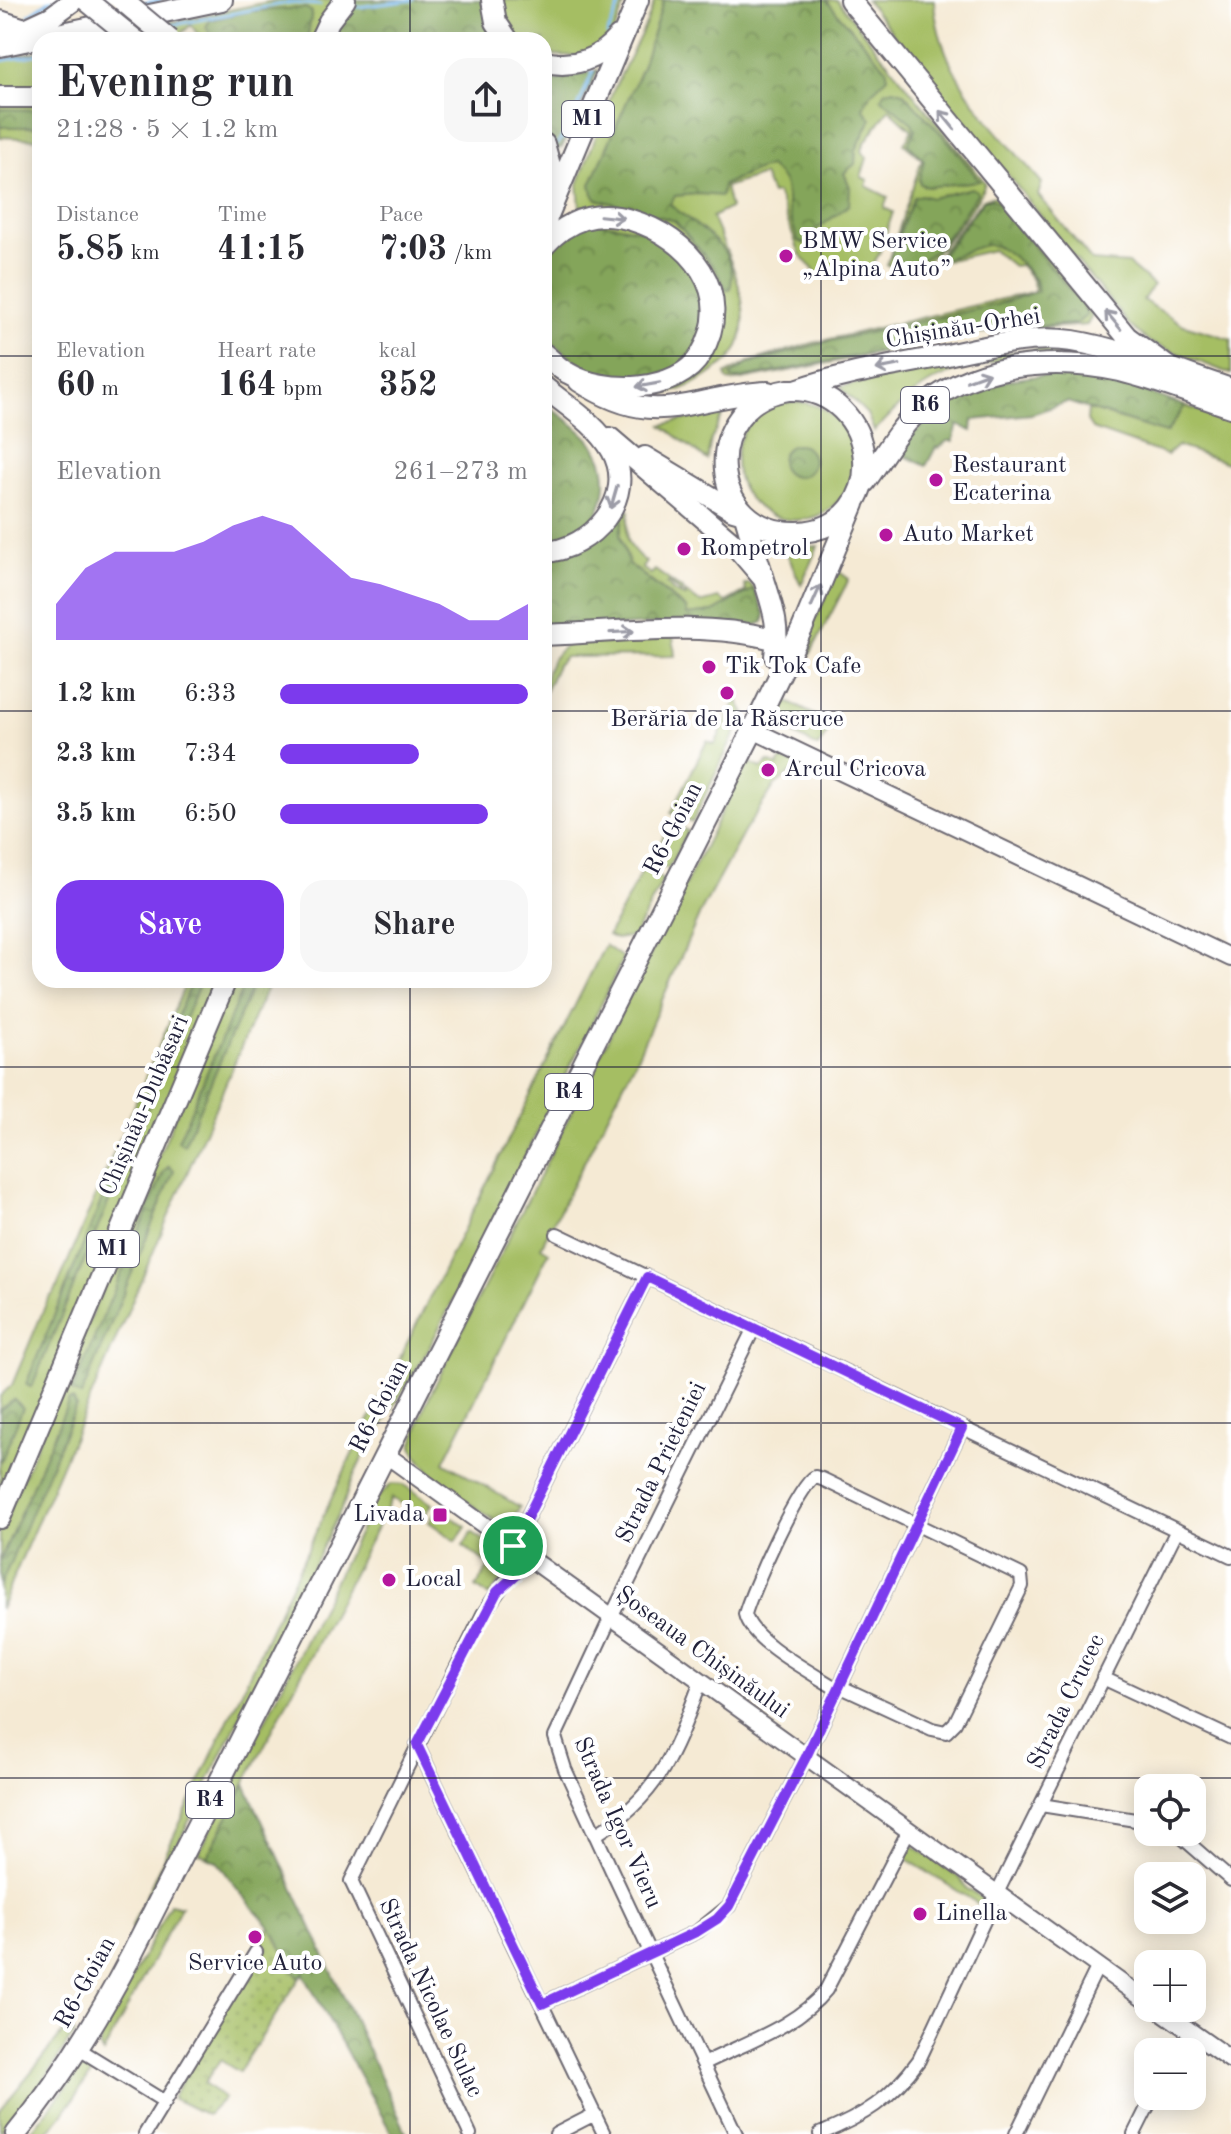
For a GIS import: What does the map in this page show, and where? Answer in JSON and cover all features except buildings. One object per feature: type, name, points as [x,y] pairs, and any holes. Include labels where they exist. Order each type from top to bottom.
[{"type":"main road","points":[[37,32],[74,0]]},
{"type":"main road","points":[[86,0],[125,32]]},
{"type":"main road","points":[[122,0],[160,32]]},
{"type":"main road","points":[[42,32],[222,0]]},
{"type":"main road","points":[[324,32],[345,0]]},
{"type":"main road","points":[[492,0],[496,22],[503,32]]},
{"type":"main road","name":"M1","points":[[552,206],[638,0]]},
{"type":"main road","points":[[850,0],[1127,337],[1172,370]]},
{"type":"main road","points":[[0,21],[33,32]]},
{"type":"main road","points":[[552,63],[588,60],[606,50],[627,29]]},
{"type":"main road","points":[[0,43],[32,34]]},
{"type":"main road","points":[[0,97],[32,97]]},
{"type":"main road","points":[[552,239],[571,222],[592,216],[620,217],[643,224],[677,242],[700,268],[710,286],[712,319],[702,354],[677,375],[656,384],[630,387],[600,384],[568,374]]},
{"type":"main road","name":"Chișinău-Orhei","points":[[552,361],[606,397],[647,408],[673,408],[759,392],[788,390],[826,379],[992,347],[1055,340],[1084,344],[1231,389]]},
{"type":"main road","name":"Chișinău-Orhei","points":[[858,494],[890,442],[926,404],[959,384],[997,371],[1059,364],[1100,367],[1231,407]]},
{"type":"main road","name":"R6","points":[[552,393],[602,432],[740,512],[776,529],[799,532],[825,525],[858,494],[865,456],[854,424],[828,400],[788,390],[751,407],[736,422],[725,448],[728,486],[740,512]]},
{"type":"main road","points":[[602,432],[741,551],[763,578]]},
{"type":"main road","points":[[552,551],[567,549],[585,540],[603,523],[613,504],[619,482],[616,463],[602,432]]},
{"type":"main road","name":"R6-Goian","points":[[16,2134],[79,2049],[131,1956],[753,730],[802,629],[858,494]]},
{"type":"main road","points":[[702,517],[740,512]]},
{"type":"main road","name":"R6-Goian","points":[[740,512],[774,604],[777,640],[770,692]]},
{"type":"main road","points":[[552,635],[722,631],[752,633],[777,640]]},
{"type":"main road","name":"Chișinău-Dubăsari","points":[[0,1518],[223,988]]},
{"type":"street","points":[[753,730],[1231,958]]},
{"type":"street","points":[[557,1234],[1231,1556]]},
{"type":"street","points":[[513,1546],[647,1277]]},
{"type":"street","name":"Strada Prieteniei","points":[[611,1617],[753,1330]]},
{"type":"street","points":[[542,2004],[698,1931],[717,1919],[729,1906],[806,1757],[962,1428]]},
{"type":"street","name":"Șoseaua Chișinăului","points":[[385,1454],[1134,1992]]},
{"type":"street","points":[[815,1477],[917,1525],[1021,1575],[1022,1586],[1009,1614],[955,1723],[946,1732],[932,1729],[838,1688],[763,1639],[751,1629],[746,1619],[747,1606],[792,1507],[803,1487],[815,1477]]},
{"type":"street","name":"Strada Crucec","points":[[820,2134],[847,2129],[891,2094],[919,2060],[997,1893],[1177,1530]]},
{"type":"street","points":[[532,1560],[497,1592],[417,1745],[604,2134]]},
{"type":"street","name":"Strada Igor Vieru","points":[[611,1617],[555,1737],[561,1760],[595,1835],[736,2134]]},
{"type":"street","points":[[1103,1678],[1231,1738]]},
{"type":"street","points":[[595,1835],[625,1814],[651,1790],[678,1740],[701,1681]]},
{"type":"street","name":"Strada Nicolae Sulac","points":[[417,1745],[351,1881],[470,2134]]},
{"type":"street","points":[[1041,1805],[1134,1820]]},
{"type":"street","points":[[703,2064],[800,2016],[815,2004],[826,1990],[909,1830]]},
{"type":"street","points":[[1192,1846],[1231,1880]]},
{"type":"street","points":[[145,2134],[256,1952]]},
{"type":"street","points":[[1016,2134],[1098,1966]]},
{"type":"street","points":[[1176,2022],[1199,2038]]},
{"type":"street","points":[[1206,2043],[1231,2060]]},
{"type":"street","points":[[79,2049],[165,2102]]},
{"type":"street","points":[[1134,2134],[1146,2110]]},
{"type":"street","points":[[556,2134],[595,2114]]},
{"type":"green space","points":[[278,0],[338,0],[320,32],[196,32],[191,25],[183,32],[176,32],[166,23]]},
{"type":"green space","points":[[356,0],[486,0],[491,32],[333,32]]},
{"type":"green space","points":[[499,0],[626,0],[613,35],[581,56],[552,55],[552,32],[512,32]]},
{"type":"green space","points":[[655,0],[837,0],[985,182],[967,214],[926,262],[911,269],[887,265],[922,159],[904,144],[912,130],[889,109],[864,144],[862,151],[867,158],[861,177],[868,180],[866,186],[888,197],[884,208],[893,212],[872,266],[840,278],[817,274],[800,254],[777,193],[771,194],[763,175],[725,187],[730,208],[712,217],[739,288],[743,326],[739,343],[728,361],[685,388],[659,395],[640,395],[588,209],[580,207],[578,184],[613,91]]},
{"type":"green space","points":[[664,0],[826,0],[886,68],[888,77],[871,93],[863,108],[871,119],[856,150],[855,164],[844,173],[850,187],[849,205],[815,231],[806,244],[798,241],[783,181],[769,167],[723,185],[721,196],[675,196],[670,204],[714,239],[723,250],[732,274],[730,289],[727,290],[713,266],[675,221],[597,199],[593,194],[591,184],[642,67]]},
{"type":"green space","points":[[866,0],[934,0],[946,53],[958,77],[989,121],[1042,183],[1038,195],[1092,261],[1128,264],[1153,285],[1143,300],[1184,325],[1231,339],[1231,374],[1151,343],[1129,325]]},
{"type":"green space","points":[[306,8],[312,12],[308,32],[209,32],[206,27],[210,20],[249,11]]},
{"type":"green space","points":[[32,53],[32,90],[0,90],[0,59]]},
{"type":"green space","points":[[598,70],[562,147],[556,150],[552,144],[554,81]]},
{"type":"green space","points":[[894,89],[903,92],[980,181],[927,187],[920,184],[924,160],[908,144],[915,130],[912,123],[881,98],[885,91]]},
{"type":"green space","points":[[0,102],[32,103],[32,139],[0,137]]},
{"type":"green space","points":[[0,109],[32,110],[32,127],[0,127]]},
{"type":"green space","points":[[972,188],[977,194],[951,232],[928,256],[915,263],[903,263],[890,256],[914,197],[921,195],[931,198]]},
{"type":"green space","points":[[995,196],[1087,303],[1092,316],[1087,325],[982,333],[732,382],[727,379],[725,375],[749,362],[813,343],[1032,292],[1035,289],[1031,278],[1020,265],[1013,266],[993,250],[941,262],[937,257],[983,199]]},
{"type":"green space","points":[[984,200],[996,201],[1085,308],[1087,315],[1076,324],[995,329],[739,379],[730,376],[748,364],[826,342],[995,305],[1038,291],[1031,276],[1018,261],[994,246],[981,246],[942,259],[941,256]]},
{"type":"green space","points":[[591,221],[648,231],[694,268],[706,305],[700,342],[679,368],[644,380],[597,376],[552,343],[552,246]]},
{"type":"green space","points":[[1062,348],[1063,355],[982,364],[944,376],[910,397],[874,431],[867,414],[840,387],[987,355]]},
{"type":"green space","points":[[1077,374],[1125,384],[1185,406],[1166,433],[1067,402],[1032,414],[973,420],[972,431],[958,425],[953,441],[936,447],[926,466],[905,456],[899,447],[941,411],[979,389],[1022,378]]},
{"type":"green space","points":[[795,402],[828,412],[844,428],[854,461],[844,494],[828,510],[795,520],[762,510],[746,494],[736,461],[746,428],[762,412]]},
{"type":"green space","points":[[1185,406],[1231,421],[1231,464],[1177,446],[1167,455],[1092,429],[1087,421],[1088,409],[1166,433]]},
{"type":"green space","points":[[552,408],[587,437],[604,467],[604,494],[600,506],[585,528],[571,538],[552,544]]},
{"type":"green space","points":[[721,411],[723,414],[711,440],[707,460],[662,425]]},
{"type":"green space","points":[[797,445],[809,449],[813,461],[809,473],[797,477],[785,473],[781,461],[785,449]]},
{"type":"green space","points":[[625,509],[629,511],[628,540],[646,562],[642,568],[651,574],[655,570],[683,590],[681,593],[669,582],[667,584],[674,592],[686,597],[685,592],[700,603],[719,598],[726,602],[746,591],[744,584],[750,584],[754,589],[713,612],[687,615],[686,608],[629,564],[620,535]]},
{"type":"green space","points":[[625,509],[620,535],[629,564],[686,609],[687,615],[713,612],[754,589],[765,614],[764,622],[757,625],[656,624],[552,630],[552,553],[616,511]]},
{"type":"green space","points":[[818,546],[801,585],[785,549]]},
{"type":"green space","points":[[838,571],[849,579],[786,701],[833,724],[818,747],[784,726],[776,713],[775,704]]},
{"type":"green space","points":[[673,636],[675,656],[565,657],[552,676],[552,661],[571,642]]},
{"type":"green space","points":[[737,699],[745,713],[692,823],[671,813],[707,741],[715,744]]},
{"type":"green space","points":[[782,759],[801,765],[775,785],[744,832],[700,913],[635,1062],[541,1247],[549,1252],[444,1462],[520,1507],[507,1529],[442,1483],[420,1460],[412,1447],[425,1405],[747,761],[761,768],[769,762],[778,766]]},
{"type":"green space","points":[[675,825],[688,831],[668,869],[653,858],[669,826]]},
{"type":"green space","points":[[642,871],[649,871],[663,880],[634,936],[616,939],[608,935]]},
{"type":"green space","points":[[605,945],[623,958],[602,1003],[428,1350],[371,1447],[368,1446],[344,1503],[135,1932],[131,1928],[356,1446]]},
{"type":"green space","points":[[184,988],[217,988],[0,1505],[0,1396],[12,1385],[48,1299],[55,1292]]},
{"type":"green space","points":[[189,988],[198,988],[35,1379],[31,1387],[26,1384]]},
{"type":"green space","points":[[230,988],[267,988],[0,1609],[0,1532]]},
{"type":"green space","points":[[243,988],[252,988],[184,1145],[178,1141]]},
{"type":"green space","points":[[169,1166],[174,1171],[81,1396],[72,1391],[164,1171]]},
{"type":"green space","points":[[14,1399],[23,1408],[0,1464],[0,1410]]},
{"type":"green space","points":[[69,1400],[73,1400],[76,1406],[0,1587],[0,1561]]},
{"type":"green space","points":[[391,1484],[404,1485],[432,1504],[423,1518],[392,1498],[207,1857],[199,1853],[375,1500]]},
{"type":"green space","points":[[438,1508],[466,1527],[456,1541],[429,1522]]},
{"type":"green space","points":[[472,1532],[512,1560],[513,1566],[489,1596],[476,1587],[490,1565],[463,1546]]},
{"type":"green space","points":[[245,1784],[407,2134],[392,2134],[303,1973],[299,1979],[270,1927],[217,1861],[207,1857]]},
{"type":"green space","points":[[914,1846],[961,1879],[967,1889],[983,1898],[985,1908],[908,1860],[902,1852],[906,1847]]},
{"type":"green space","points":[[170,1904],[181,1907],[103,2053],[99,2047],[103,2034]]},
{"type":"green space","points":[[270,1927],[299,1979],[239,2072],[220,2060],[204,2083],[224,2098],[207,2115],[172,2098]]},
{"type":"green space","points":[[65,2030],[74,2033],[48,2075],[0,2132],[0,2110]]},
{"type":"green space","points":[[85,2067],[94,2070],[59,2120],[45,2134],[29,2134],[79,2071]]},
{"type":"waterway","points":[[29,15],[51,0]]},
{"type":"waterway","points":[[141,4],[161,0]]},
{"type":"waterway","points":[[358,7],[413,0]]},
{"type":"waterway","points":[[607,35],[622,0]]},
{"type":"waterway","points":[[168,26],[276,5],[320,5]]},
{"type":"waterway","points":[[75,20],[91,16]]},
{"type":"waterway","points":[[0,61],[32,55]]},
{"type":"waterway","points":[[558,144],[574,117],[593,71]]},
{"type":"place","name":"BMW Service „Alpina Auto”","points":[[786,256]]},
{"type":"place","name":"Restaurant Ecaterina","points":[[936,480]]},
{"type":"place","name":"Auto Market","points":[[886,535]]},
{"type":"place","name":"Rompetrol","points":[[684,549]]},
{"type":"place","name":"Tik Tok Cafe","points":[[709,667]]},
{"type":"place","name":"Berăria de la Răscruce","points":[[727,693]]},
{"type":"place","name":"Arcul Cricova","points":[[768,770]]},
{"type":"place","name":"Livada","points":[[440,1515]]},
{"type":"place","name":"Local","points":[[389,1580]]},
{"type":"place","name":"Linella","points":[[920,1914]]},
{"type":"place","name":"Service Auto","points":[[255,1937]]},
{"type":"route","points":[[647,1277],[962,1428],[806,1757],[729,1906],[717,1919],[698,1931],[542,2004],[417,1745],[483,1614],[505,1582],[532,1560],[513,1546],[647,1277]]}]
